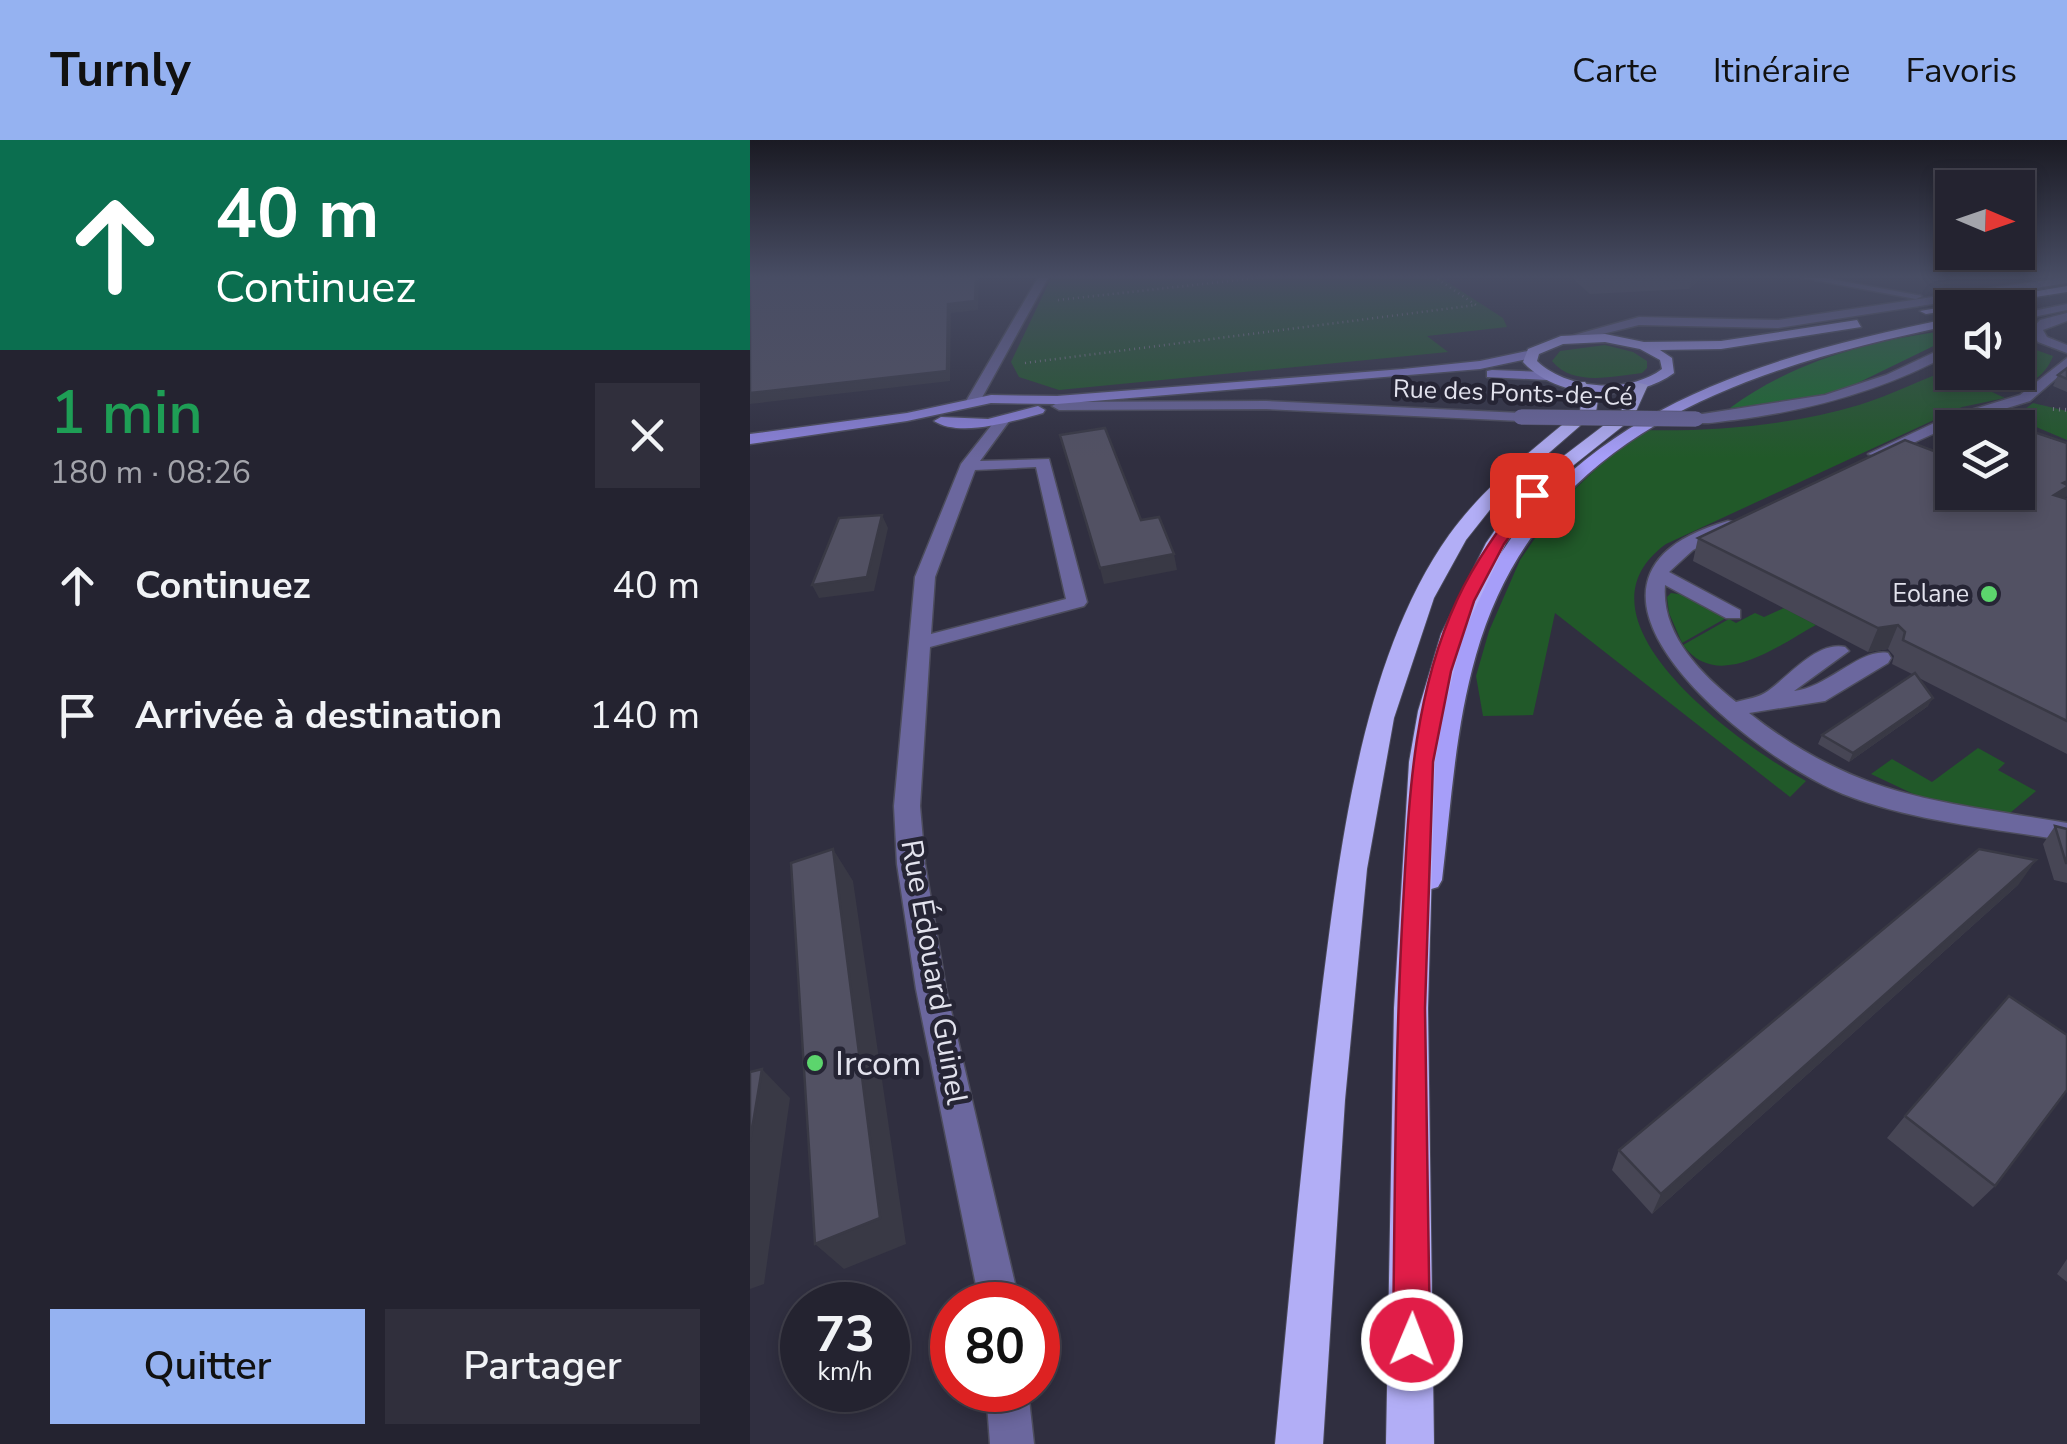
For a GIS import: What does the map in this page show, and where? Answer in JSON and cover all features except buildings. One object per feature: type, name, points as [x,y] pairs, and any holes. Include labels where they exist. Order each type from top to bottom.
[{"type":"highway","points":[[1300,1444],[1327,1100],[1352,869],[1381,718],[1408,635],[1439,567],[1498,488],[1588,412],[1590,400],[1580,386]]},
{"type":"highway","points":[[1410,1444],[1411,1008],[1422,762],[1452,634],[1479,573],[1513,518],[1559,468],[1627,414],[1640,386]]},
{"type":"main road","points":[[1644,346],[1739,343],[1775,337]]},
{"type":"main road","points":[[750,439],[1172,393],[1419,376],[1546,376],[1580,386],[1640,386],[1662,378],[1670,367],[1702,358],[1841,337]]},
{"type":"main road","points":[[1411,1008],[1444,764],[1464,660],[1486,596],[1537,517],[1581,469],[1606,449],[1689,396],[1747,371],[1875,337]]},
{"type":"main road","points":[[966,413],[1057,400],[1480,365],[1532,354],[1546,344],[1566,339],[1625,341],[1644,346],[1663,356],[1670,367]]},
{"type":"main road","points":[[1532,354],[1533,366],[1546,376]]},
{"type":"street","points":[[966,413],[1011,337]]},
{"type":"street","points":[[1566,339],[1575,337]]},
{"type":"street","points":[[1621,337],[1625,341]]},
{"type":"street","points":[[2041,337],[2067,349]]},
{"type":"street","name":"Rue des Ponts-de-Cé","points":[[1060,406],[1266,405],[1521,418],[1696,419],[1768,413],[1846,396],[1935,356]]},
{"type":"street","points":[[1988,410],[2025,398],[2067,362]]},
{"type":"street","points":[[995,365],[997,384],[1009,409]]},
{"type":"street","name":"Rue Édouard Guinel","points":[[995,1282],[930,989],[911,864],[907,806],[925,577],[968,465],[1009,409]]},
{"type":"street","name":"Rue Édouard Guinel","points":[[966,413],[968,465]]},
{"type":"street","points":[[1856,464],[1935,427]]},
{"type":"street","points":[[920,642],[1077,602],[1043,462],[968,465]]},
{"type":"street","points":[[1751,515],[1680,550],[1658,574],[1651,594],[1652,608],[1663,636],[1684,663],[1733,710],[1804,763],[1849,786],[1898,801],[2067,832]]},
{"type":"street","points":[[1658,574],[1733,614]]},
{"type":"street","points":[[1773,699],[1795,677],[1838,652]]},
{"type":"street","points":[[1733,710],[1773,699],[1817,696],[1880,658]]},
{"type":"street","points":[[1009,1412],[1012,1444]]},
{"type":"path","points":[[1018,360],[1043,363],[1238,337]]},
{"type":"green space","points":[[1023,337],[1428,337],[1448,352],[1059,390],[1019,377],[1011,362]]},
{"type":"green space","points":[[1908,337],[1935,337],[1935,345],[1833,395],[1771,406],[1730,408],[1780,377],[1865,346]]},
{"type":"green space","points":[[1605,345],[1633,352],[1647,361],[1647,368],[1642,373],[1582,377],[1552,361],[1560,351]]},
{"type":"green space","points":[[2035,350],[2053,356],[2035,379]]},
{"type":"green space","points":[[1935,375],[1935,390],[1988,390],[2005,398],[1956,410],[1935,410],[1935,419],[1666,544],[1639,575],[1635,608],[1648,644],[1674,679],[1707,712],[1806,781],[1790,797],[1555,613],[1533,715],[1483,716],[1476,676],[1489,631],[1520,560],[1557,506],[1637,430],[1721,429],[1777,423],[1871,401]]},
{"type":"green space","points":[[2033,403],[2067,411],[2067,440],[2035,427],[2035,410],[2023,410]]},
{"type":"green space","points":[[1671,593],[1686,595],[1726,618],[1682,643],[1669,613],[1667,597]]},
{"type":"green space","points":[[1784,608],[1816,625],[1749,660],[1713,665],[1697,659],[1683,645],[1729,619],[1736,623],[1755,613],[1764,617]]},
{"type":"green space","points":[[1978,748],[2005,763],[1998,770],[2036,791],[2010,813],[1924,799],[1871,774],[1892,759],[1932,782]]},
{"type":"place","name":"Eolane","points":[[1989,594]]},
{"type":"place","name":"Ircom","points":[[815,1063]]},
{"type":"route","points":[[1412,1340],[1411,1008],[1422,762],[1441,671],[1465,601],[1496,543],[1532,495]]}]
